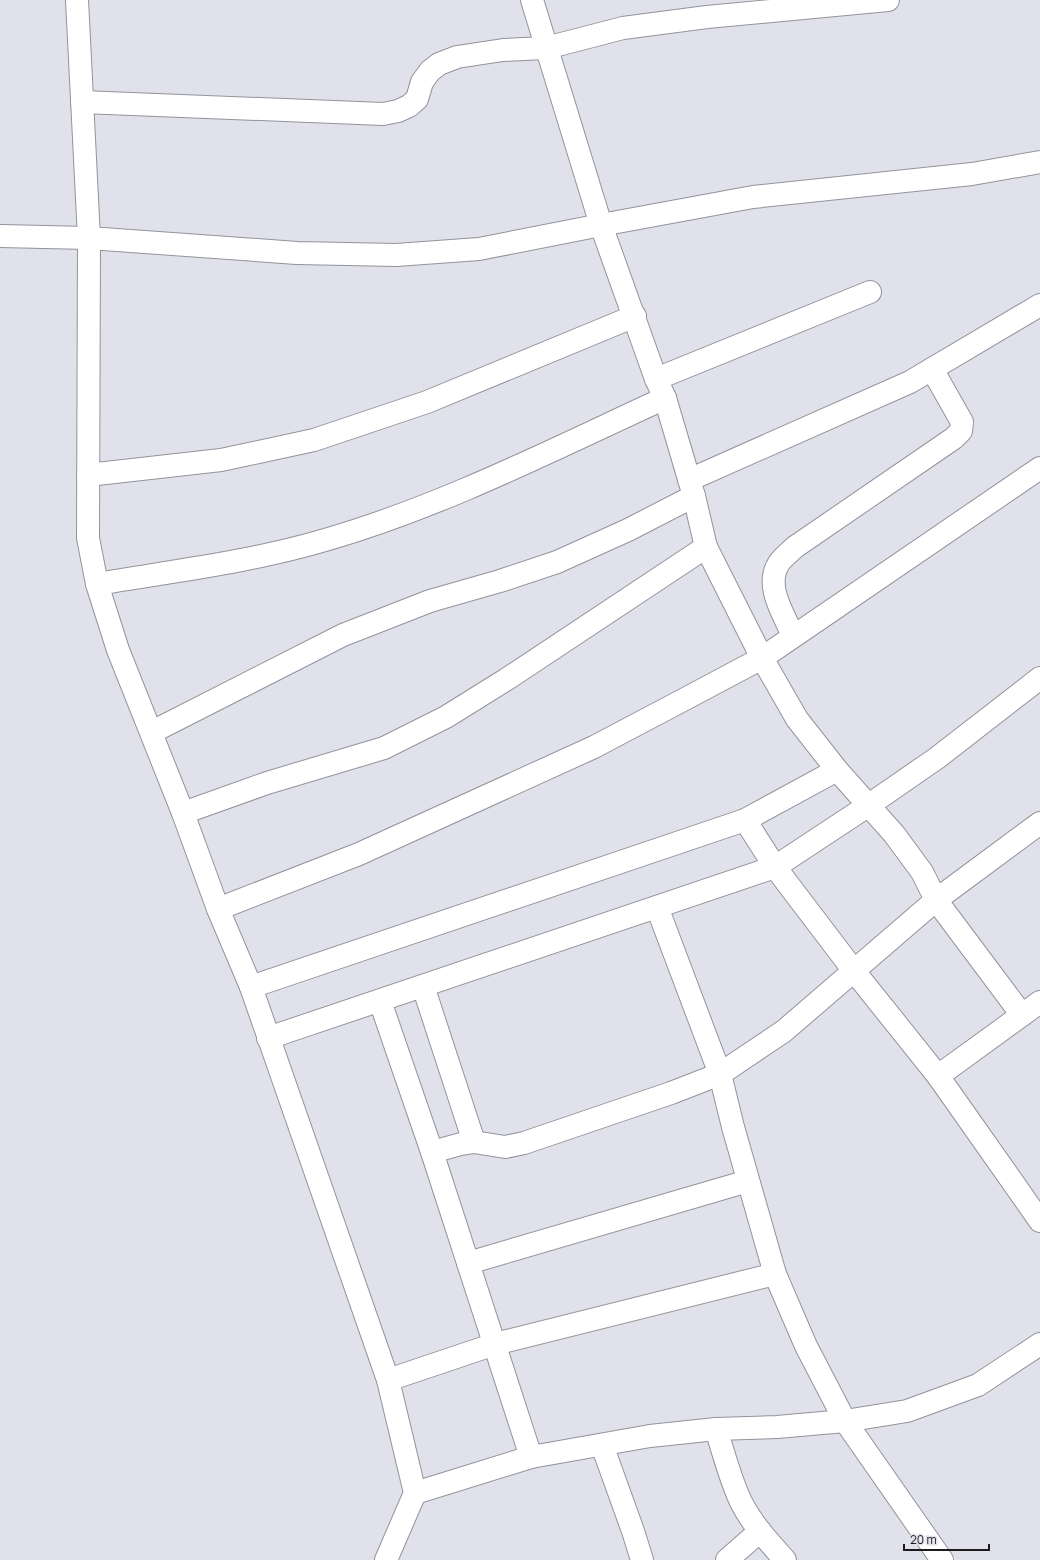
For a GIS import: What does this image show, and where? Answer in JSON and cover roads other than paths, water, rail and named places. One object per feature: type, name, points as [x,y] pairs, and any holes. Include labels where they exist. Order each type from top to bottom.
[{"type":"street","points":[[77,0],[89,238],[88,538],[97,584],[118,650],[152,732],[218,909],[251,987],[388,1380],[415,1493],[386,1560]]},
{"type":"street","points":[[532,0],[602,225],[661,389],[692,488],[706,547],[762,658],[797,719],[837,770],[894,834],[917,866],[936,900],[1022,1015]]},
{"type":"street","points":[[82,102],[383,114],[398,111],[409,106],[417,99],[422,82],[430,71],[440,64],[457,57],[503,50],[546,48],[623,28],[707,17],[888,0]]},
{"type":"street","points":[[0,236],[89,238],[297,253],[396,255],[479,250],[602,225],[753,198],[972,174],[1040,162]]},
{"type":"street","points":[[97,584],[253,558],[325,540],[425,507],[661,389],[870,292]]},
{"type":"street","points":[[152,732],[343,635],[430,601],[500,581],[557,562],[628,530],[692,488],[765,445],[863,404],[910,382],[1040,305]]},
{"type":"street","points":[[88,475],[221,460],[314,440],[427,402],[635,316]]},
{"type":"street","points":[[793,636],[774,590],[774,574],[780,562],[795,548],[954,438],[961,431],[962,422],[932,369]]},
{"type":"street","points":[[218,909],[359,854],[594,747],[762,658],[1040,468]]},
{"type":"street","points":[[183,813],[267,783],[391,745],[446,717],[507,679],[706,547]]},
{"type":"street","points":[[268,1038],[775,867],[937,758],[1040,678]]},
{"type":"street","points":[[251,987],[745,820],[837,770]]},
{"type":"street","points":[[745,820],[775,867],[854,971],[938,1076],[1040,1221]]},
{"type":"street","points":[[432,1152],[474,1142],[505,1147],[524,1143],[671,1094],[720,1074],[784,1032],[936,900],[1040,823]]},
{"type":"street","points":[[657,907],[720,1074],[733,1127],[775,1274],[806,1346],[844,1421],[942,1560]]},
{"type":"street","points":[[423,986],[474,1142]]},
{"type":"street","points":[[380,1001],[432,1152],[495,1344],[530,1457]]},
{"type":"street","points":[[938,1076],[1040,1002]]},
{"type":"street","points":[[468,1264],[748,1181]]},
{"type":"street","points":[[388,1380],[495,1344],[775,1274]]},
{"type":"street","points":[[415,1493],[530,1457],[650,1436],[716,1429],[777,1427],[844,1421],[907,1411],[978,1385],[1040,1344]]},
{"type":"street","points":[[716,1429],[728,1470],[742,1502],[760,1531],[785,1560]]},
{"type":"street","points":[[602,1445],[642,1560]]},
{"type":"street","points":[[727,1560],[760,1531]]}]
